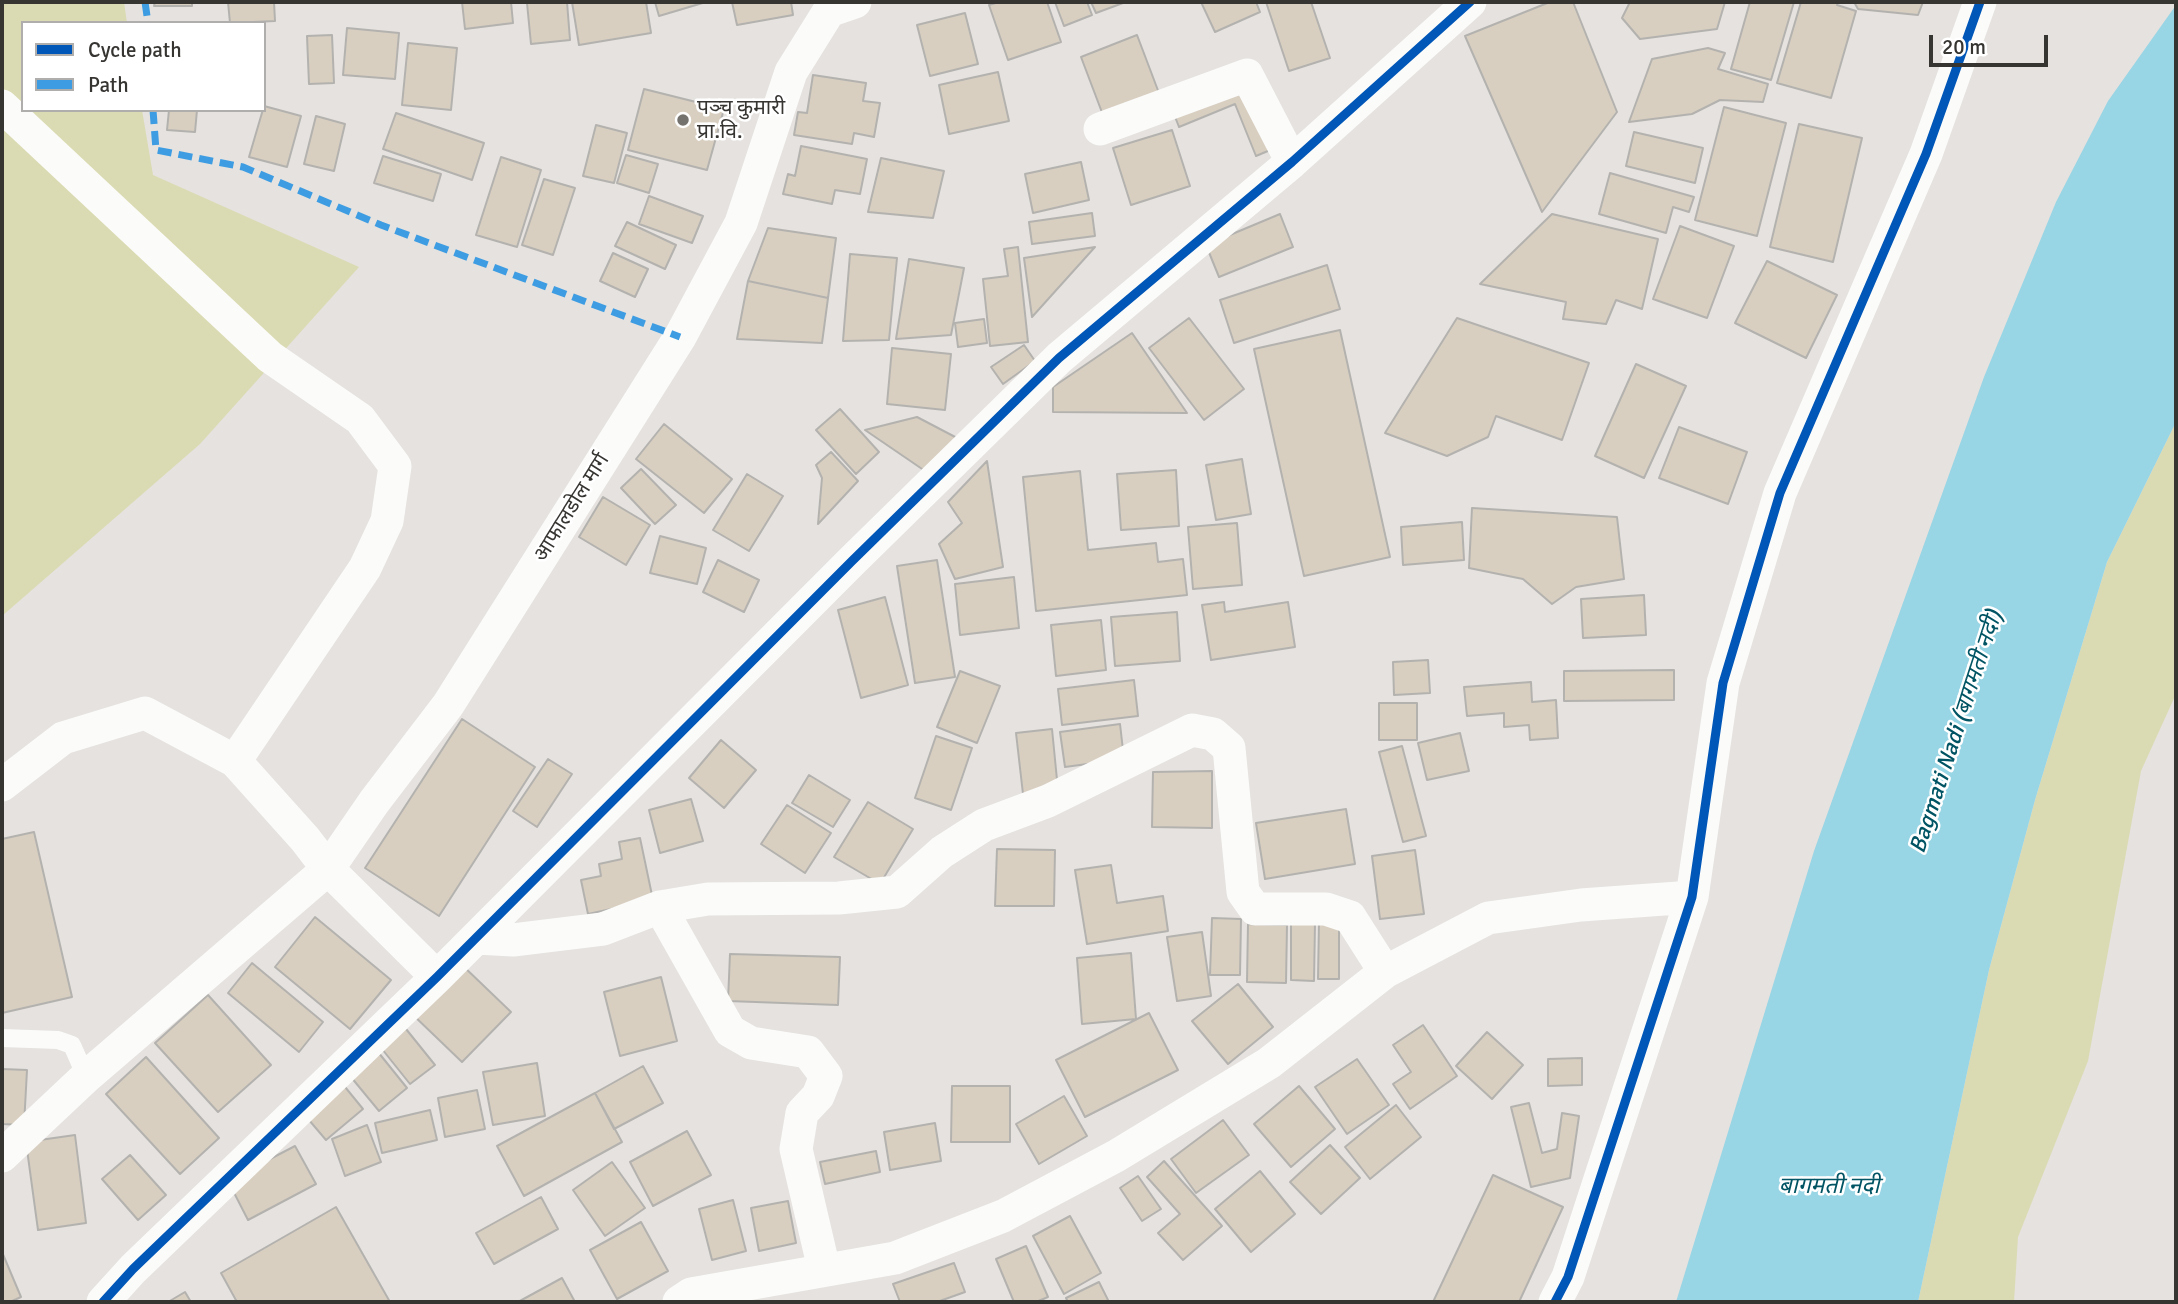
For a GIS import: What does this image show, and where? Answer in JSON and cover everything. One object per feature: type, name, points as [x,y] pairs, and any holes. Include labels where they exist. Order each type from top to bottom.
[{"type":"street","points":[[103,1302],[132,1269],[476,939],[852,561],[1059,358],[1292,162],[1470,2]]},
{"type":"street","points":[[1555,1302],[1572,1264],[1692,897],[1723,682],[1780,493],[1926,154],[1980,2]]},
{"type":"street","name":"आफालडोल मार्ग","points":[[2,1156],[86,1077],[328,869],[374,802],[448,705],[680,337],[741,223],[791,72],[837,5]]},
{"type":"street","points":[[1100,129],[1247,75],[1292,162]]},
{"type":"street","points":[[2,106],[270,357],[360,419],[395,466],[387,521],[365,568],[235,761]]},
{"type":"street","points":[[2,785],[63,738],[145,713],[235,761],[305,839],[328,869],[437,976]]},
{"type":"street","points":[[476,939],[513,940],[603,929],[660,907],[708,899],[839,898],[897,892],[942,852],[985,825],[1048,802],[1192,730],[1213,734],[1229,748],[1243,892],[1255,909],[1326,909],[1350,917],[1385,972]]},
{"type":"street","points":[[679,1302],[691,1294],[895,1258],[1003,1216],[1116,1156],[1269,1063],[1385,972],[1488,918],[1581,905],[1692,897]]},
{"type":"street","points":[[660,907],[730,1031],[751,1043],[807,1052],[826,1076],[818,1096],[802,1113],[796,1149],[824,1269]]},
{"type":"lane","points":[[2,1038],[58,1040],[72,1045],[86,1077]]},
{"type":"green space","points":[[2,2],[124,2],[127,21],[21,21],[21,112],[142,112],[153,175],[359,267],[200,444],[2,616]]},
{"type":"green space","points":[[2176,422],[2176,694],[2141,771],[2088,1061],[2018,1237],[2014,1302],[1918,1302],[1989,970],[2035,800],[2107,562]]},
{"type":"water","name":"बागमती नदी","points":[[2176,5],[2176,422],[2107,562],[2035,800],[1989,970],[1918,1302],[1676,1302],[1814,851],[1984,377],[2056,202],[2108,101]]},
{"type":"building","points":[[155,2],[192,2],[192,6],[154,6]]},
{"type":"building","points":[[228,2],[274,2],[275,21],[230,21]]},
{"type":"building","points":[[462,2],[511,2],[513,23],[465,29]]},
{"type":"building","points":[[567,2],[570,40],[531,44],[527,3]]},
{"type":"building","points":[[572,2],[646,2],[651,33],[579,45]]},
{"type":"building","points":[[655,2],[706,2],[659,16]]},
{"type":"building","points":[[732,2],[791,2],[793,15],[737,25]]},
{"type":"building","points":[[999,2],[1047,2],[1061,42],[1008,60],[989,5]]},
{"type":"building","points":[[1055,2],[1087,2],[1092,15],[1064,26]]},
{"type":"building","points":[[1091,2],[1123,2],[1123,3],[1096,13]]},
{"type":"building","points":[[1201,2],[1256,2],[1260,12],[1215,32]]},
{"type":"building","points":[[1266,2],[1311,2],[1330,58],[1289,71]]},
{"type":"building","points":[[1550,2],[1573,2],[1617,112],[1542,212],[1465,36]]},
{"type":"building","points":[[1630,2],[1725,2],[1717,29],[1640,39],[1622,18]]},
{"type":"building","points":[[1750,2],[1794,2],[1771,80],[1731,69]]},
{"type":"building","points":[[1801,2],[1838,2],[1837,5],[1856,11],[1831,98],[1777,83]]},
{"type":"building","points":[[1854,2],[1923,2],[1918,15],[1858,9]]},
{"type":"building","points":[[965,13],[978,64],[930,76],[917,25]]},
{"type":"building","points":[[347,28],[399,33],[395,79],[343,75]]},
{"type":"building","points":[[332,35],[334,83],[309,84],[307,36]]},
{"type":"building","points":[[1137,35],[1162,101],[1106,123],[1081,57]]},
{"type":"building","points":[[408,43],[457,48],[451,110],[402,105]]},
{"type":"building","points":[[1708,48],[1725,53],[1718,69],[1768,84],[1763,102],[1720,100],[1692,114],[1629,122],[1652,59]]},
{"type":"building","points":[[998,72],[1009,121],[949,134],[939,85]]},
{"type":"building","points":[[813,75],[866,83],[863,101],[880,103],[874,137],[854,133],[852,144],[794,135],[798,112],[807,113]]},
{"type":"building","points":[[1246,78],[1275,148],[1256,156],[1235,104],[1179,127],[1172,109]]},
{"type":"building","points":[[644,89],[724,109],[707,170],[628,150]]},
{"type":"building","points":[[266,107],[301,116],[287,167],[249,157]]},
{"type":"building","points":[[1724,107],[1786,123],[1757,236],[1695,220]]},
{"type":"building","points":[[169,112],[197,112],[195,132],[167,130]]},
{"type":"building","points":[[396,113],[484,143],[472,180],[383,149]]},
{"type":"building","points":[[316,116],[345,124],[334,171],[304,164]]},
{"type":"building","points":[[1799,124],[1862,138],[1833,262],[1770,247]]},
{"type":"building","points":[[596,125],[627,133],[614,183],[583,176]]},
{"type":"building","points":[[1172,130],[1190,186],[1131,205],[1113,148]]},
{"type":"building","points":[[1634,132],[1703,148],[1695,183],[1626,166]]},
{"type":"building","points":[[801,146],[867,159],[860,194],[835,190],[832,204],[783,194],[788,174],[795,176]]},
{"type":"building","points":[[626,155],[658,164],[649,193],[617,183]]},
{"type":"building","points":[[383,156],[441,174],[433,201],[374,183]]},
{"type":"building","points":[[501,157],[541,170],[517,247],[476,235]]},
{"type":"building","points":[[881,158],[944,171],[933,218],[868,212]]},
{"type":"building","points":[[1081,162],[1089,200],[1033,213],[1025,174]]},
{"type":"building","points":[[1610,173],[1694,197],[1689,212],[1673,207],[1666,233],[1599,214]]},
{"type":"building","points":[[544,179],[575,188],[553,255],[522,245]]},
{"type":"building","points":[[649,196],[703,216],[692,243],[639,224]]},
{"type":"building","points":[[1092,213],[1095,236],[1032,244],[1029,222]]},
{"type":"building","points":[[1280,214],[1293,247],[1219,277],[1206,245]]},
{"type":"building","points":[[1552,214],[1658,239],[1642,309],[1616,300],[1606,324],[1563,319],[1566,302],[1480,284]]},
{"type":"building","points":[[627,222],[676,245],[665,269],[615,246]]},
{"type":"building","points":[[1680,226],[1734,246],[1707,318],[1653,299]]},
{"type":"building","points":[[768,228],[836,238],[828,298],[748,281]]},
{"type":"building","points":[[1018,247],[1028,342],[990,346],[983,279],[1008,276],[1004,249]]},
{"type":"building","points":[[1095,247],[1032,317],[1024,258]]},
{"type":"building","points":[[613,253],[648,269],[635,297],[600,281]]},
{"type":"building","points":[[850,254],[897,258],[889,340],[843,341]]},
{"type":"building","points":[[909,259],[964,268],[951,335],[896,339]]},
{"type":"building","points":[[1767,261],[1837,295],[1806,358],[1735,323]]},
{"type":"building","points":[[1327,265],[1340,309],[1234,343],[1220,300]]},
{"type":"building","points":[[748,281],[828,298],[822,343],[737,339]]},
{"type":"building","points":[[1189,318],[1244,389],[1204,420],[1149,348]]},
{"type":"building","points":[[1457,318],[1589,363],[1562,440],[1496,416],[1488,437],[1447,456],[1385,433]]},
{"type":"building","points":[[984,319],[987,343],[958,347],[955,323]]},
{"type":"building","points":[[1340,330],[1390,557],[1304,576],[1254,349]]},
{"type":"building","points":[[1132,333],[1187,413],[1053,412],[1053,387]]},
{"type":"building","points":[[1024,345],[1035,361],[1003,384],[991,367]]},
{"type":"building","points":[[892,348],[951,354],[945,410],[887,404]]},
{"type":"building","points":[[1636,364],[1686,386],[1644,478],[1595,456]]},
{"type":"building","points":[[840,409],[879,452],[856,474],[816,430]]},
{"type":"building","points":[[917,417],[959,439],[928,473],[865,430]]},
{"type":"building","points":[[664,424],[732,479],[704,513],[636,459]]},
{"type":"building","points":[[1679,427],[1747,452],[1728,504],[1659,478]]},
{"type":"building","points":[[831,452],[858,481],[818,524],[822,478],[816,465]]},
{"type":"building","points":[[1242,459],[1251,514],[1216,520],[1206,465]]},
{"type":"building","points":[[987,461],[1003,567],[955,579],[939,544],[962,523],[948,502]]},
{"type":"building","points":[[641,469],[676,505],[655,524],[621,488]]},
{"type":"building","points":[[1176,470],[1179,526],[1121,530],[1117,474]]},
{"type":"building","points":[[1080,471],[1088,550],[1156,543],[1158,562],[1183,559],[1187,595],[1036,611],[1023,477]]},
{"type":"building","points":[[747,474],[783,496],[749,551],[713,530]]},
{"type":"building","points":[[603,497],[650,525],[626,565],[579,537]]},
{"type":"building","points":[[1472,508],[1617,517],[1624,579],[1576,587],[1552,604],[1523,579],[1469,568]]},
{"type":"building","points":[[1462,522],[1464,560],[1403,565],[1401,527]]},
{"type":"building","points":[[1237,523],[1242,585],[1193,589],[1188,527]]},
{"type":"building","points":[[660,536],[706,548],[697,584],[650,573]]},
{"type":"building","points":[[718,560],[759,580],[744,612],[703,592]]},
{"type":"building","points":[[937,560],[955,677],[915,683],[897,566]]},
{"type":"building","points":[[1014,577],[1019,628],[960,635],[955,584]]},
{"type":"building","points":[[1644,595],[1646,635],[1583,638],[1581,599]]},
{"type":"building","points":[[885,597],[908,685],[861,698],[838,610]]},
{"type":"building","points":[[1224,602],[1225,612],[1288,602],[1295,647],[1211,660],[1202,605]]},
{"type":"building","points":[[1177,612],[1180,661],[1115,666],[1111,617]]},
{"type":"building","points":[[1101,620],[1106,670],[1056,676],[1051,625]]},
{"type":"building","points":[[1428,660],[1430,693],[1394,695],[1393,662]]},
{"type":"building","points":[[1674,670],[1674,700],[1564,701],[1564,671]]},
{"type":"building","points":[[960,671],[1000,686],[977,743],[937,727]]},
{"type":"building","points":[[1134,680],[1138,716],[1062,725],[1058,689]]},
{"type":"building","points":[[1531,682],[1532,702],[1556,700],[1558,738],[1530,740],[1529,725],[1504,727],[1504,713],[1467,716],[1464,687]]},
{"type":"building","points":[[1379,703],[1417,703],[1417,740],[1379,740]]},
{"type":"building","points":[[462,719],[535,767],[439,916],[365,868]]},
{"type":"building","points":[[1120,724],[1124,759],[1065,767],[1060,732]]},
{"type":"building","points":[[1052,729],[1058,790],[1023,794],[1016,733]]},
{"type":"building","points":[[1460,733],[1469,771],[1427,780],[1418,743]]},
{"type":"building","points":[[936,736],[972,748],[951,810],[915,798]]},
{"type":"building","points":[[721,740],[756,770],[724,808],[689,778]]},
{"type":"building","points":[[1402,746],[1426,836],[1403,842],[1379,752]]},
{"type":"building","points":[[548,759],[572,774],[537,827],[513,811]]},
{"type":"building","points":[[1212,771],[1212,828],[1152,827],[1153,772]]},
{"type":"building","points":[[809,775],[850,800],[833,827],[792,803]]},
{"type":"building","points":[[691,799],[703,841],[660,853],[649,810]]},
{"type":"building","points":[[868,802],[913,829],[880,884],[834,857]]},
{"type":"building","points":[[787,805],[831,833],[805,873],[761,844]]},
{"type":"building","points":[[1346,809],[1355,864],[1265,879],[1256,823]]},
{"type":"building","points":[[34,832],[72,997],[2,1013],[2,839]]},
{"type":"building","points":[[640,838],[653,900],[588,914],[581,880],[601,876],[599,864],[622,859],[619,842]]},
{"type":"building","points":[[997,849],[1055,850],[1054,906],[995,906]]},
{"type":"building","points":[[1415,850],[1424,914],[1380,919],[1372,856]]},
{"type":"building","points":[[1111,865],[1117,903],[1163,896],[1168,931],[1087,944],[1075,870]]},
{"type":"building","points":[[315,917],[391,980],[350,1029],[275,967]]},
{"type":"building","points":[[1212,918],[1241,919],[1240,975],[1210,975]]},
{"type":"building","points":[[1319,922],[1339,922],[1339,979],[1318,979]]},
{"type":"building","points":[[1291,923],[1315,923],[1314,981],[1291,980]]},
{"type":"building","points":[[1248,924],[1287,925],[1286,983],[1247,982]]},
{"type":"building","points":[[1202,932],[1211,996],[1177,1001],[1167,937]]},
{"type":"building","points":[[1131,953],[1136,1019],[1082,1024],[1077,958]]},
{"type":"building","points":[[730,954],[840,957],[838,1005],[728,1001]]},
{"type":"building","points":[[252,963],[323,1022],[299,1052],[228,993]]},
{"type":"building","points":[[461,964],[511,1012],[462,1062],[411,1013]]},
{"type":"building","points":[[661,977],[677,1041],[620,1056],[604,992]]},
{"type":"building","points":[[1238,984],[1273,1027],[1228,1064],[1192,1021]]},
{"type":"building","points":[[208,995],[271,1065],[218,1112],[155,1043]]},
{"type":"building","points":[[1149,1013],[1178,1070],[1085,1117],[1056,1060]]},
{"type":"building","points":[[402,1024],[435,1065],[410,1084],[378,1044]]},
{"type":"building","points":[[1423,1025],[1457,1076],[1410,1109],[1393,1084],[1411,1072],[1393,1045]]},
{"type":"building","points":[[1487,1032],[1523,1065],[1492,1099],[1456,1066]]},
{"type":"building","points":[[374,1047],[407,1088],[379,1111],[346,1071]]},
{"type":"building","points":[[146,1057],[219,1138],[180,1174],[106,1094]]},
{"type":"building","points":[[1582,1058],[1582,1085],[1548,1086],[1548,1059]]},
{"type":"building","points":[[1357,1059],[1389,1105],[1347,1134],[1315,1087]]},
{"type":"building","points":[[537,1063],[545,1116],[493,1125],[483,1072]]},
{"type":"building","points":[[643,1066],[663,1103],[614,1129],[595,1093]]},
{"type":"building","points":[[2,1069],[27,1070],[24,1125],[2,1124]]},
{"type":"building","points":[[341,1082],[363,1109],[326,1140],[303,1113]]},
{"type":"building","points":[[952,1086],[1010,1086],[1010,1142],[951,1142]]},
{"type":"building","points":[[1299,1086],[1335,1129],[1291,1167],[1254,1124]]},
{"type":"building","points":[[477,1090],[485,1129],[445,1137],[438,1098]]},
{"type":"building","points":[[595,1093],[622,1142],[524,1196],[497,1146]]},
{"type":"building","points":[[1064,1096],[1087,1136],[1039,1164],[1016,1124]]},
{"type":"building","points":[[1529,1103],[1542,1153],[1557,1149],[1562,1113],[1579,1116],[1570,1178],[1531,1187],[1511,1107]]},
{"type":"building","points":[[1396,1105],[1421,1137],[1370,1179],[1345,1147]]},
{"type":"building","points":[[430,1110],[437,1140],[382,1153],[375,1123]]},
{"type":"building","points":[[1223,1120],[1249,1155],[1196,1193],[1171,1159]]},
{"type":"building","points":[[935,1123],[941,1161],[890,1170],[884,1132]]},
{"type":"building","points":[[367,1125],[381,1162],[345,1176],[332,1139]]},
{"type":"building","points":[[687,1131],[711,1175],[653,1206],[630,1162]]},
{"type":"building","points":[[75,1135],[86,1223],[38,1230],[26,1142]]},
{"type":"building","points":[[1330,1145],[1360,1178],[1321,1214],[1290,1182]]},
{"type":"building","points":[[295,1146],[316,1184],[248,1220],[228,1181]]},
{"type":"building","points":[[876,1151],[880,1172],[825,1184],[820,1162]]},
{"type":"building","points":[[130,1155],[166,1195],[138,1220],[102,1179]]},
{"type":"building","points":[[1164,1161],[1222,1226],[1183,1260],[1158,1233],[1180,1214],[1147,1177]]},
{"type":"building","points":[[612,1162],[645,1208],[605,1236],[573,1190]]},
{"type":"building","points":[[1260,1171],[1295,1214],[1251,1252],[1215,1209]]},
{"type":"building","points":[[1493,1175],[1563,1207],[1519,1302],[1433,1302]]},
{"type":"building","points":[[1138,1176],[1161,1209],[1142,1221],[1120,1188]]},
{"type":"building","points":[[541,1197],[558,1229],[494,1264],[476,1233]]},
{"type":"building","points":[[733,1200],[746,1251],[712,1260],[699,1209]]},
{"type":"building","points":[[788,1201],[796,1243],[759,1251],[751,1208]]},
{"type":"building","points":[[336,1207],[390,1302],[237,1302],[221,1273]]},
{"type":"building","points":[[1070,1216],[1101,1273],[1064,1294],[1033,1236]]},
{"type":"building","points":[[641,1222],[668,1271],[617,1299],[590,1250]]},
{"type":"building","points":[[1026,1246],[1048,1297],[1036,1302],[1014,1302],[996,1259]]},
{"type":"building","points":[[2,1252],[21,1297],[10,1302],[2,1302]]},
{"type":"building","points":[[954,1263],[965,1292],[937,1302],[900,1302],[893,1284]]},
{"type":"building","points":[[562,1278],[575,1302],[518,1302]]},
{"type":"building","points":[[1099,1282],[1109,1302],[1068,1302],[1066,1298]]},
{"type":"building","points":[[185,1292],[191,1302],[168,1302]]},
{"type":"marked path","points":[[145,2],[148,21]]},
{"type":"marked path","points":[[153,112],[156,150],[243,167],[381,225],[680,337]]},
{"type":"cycle path","points":[[103,1302],[133,1269],[437,977],[852,561],[1059,358],[1292,162],[1470,2]]},
{"type":"cycle path","points":[[1555,1302],[1568,1277],[1692,897],[1723,683],[1780,493],[1926,154],[1980,2]]},
{"type":"place","name":"पञ्च कुमारी प्रा.वि.","points":[[683,120]]},
{"type":"water label","name":"Bagmati Nadi (बागमती नदी)","points":[[1957,732]]}]
